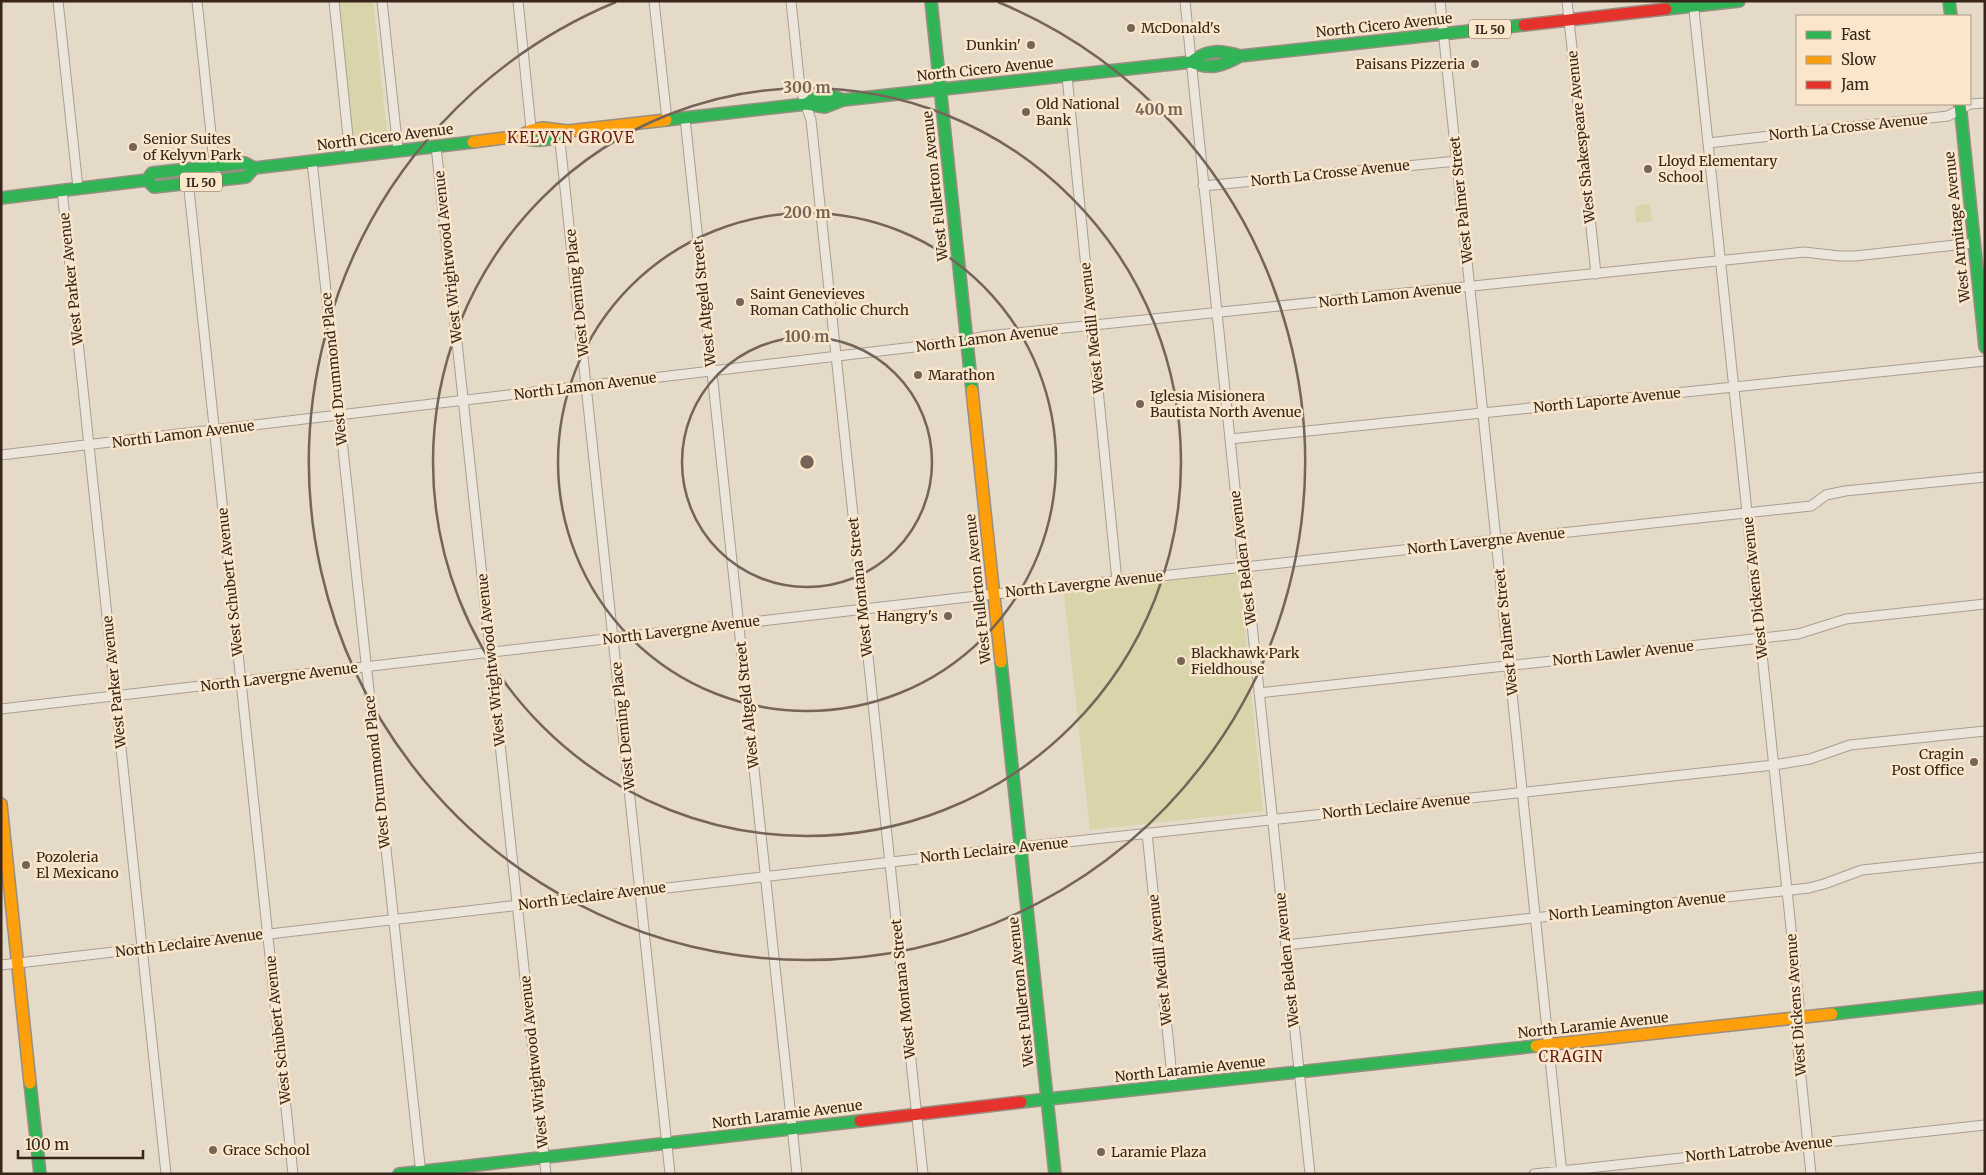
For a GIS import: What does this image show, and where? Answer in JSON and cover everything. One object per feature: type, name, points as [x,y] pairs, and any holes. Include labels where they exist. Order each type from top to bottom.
[{"type":"main road","name":"West Fullerton Avenue","points":[[930,1],[1055,1174]]},
{"type":"main road","name":"North Cicero Avenue","points":[[1,198],[147,180],[152,173],[245,163],[254,168],[520,136],[531,128],[562,131],[667,120],[806,104],[815,96],[832,94],[843,100],[1191,62],[1202,52],[1223,51],[1240,56],[1569,20],[1693,4],[1739,1]]},
{"type":"main road","points":[[1949,1],[1951,15]]},
{"type":"main road","name":"West Armitage Avenue","points":[[1960,107],[1984,322],[1985,347]]},
{"type":"main road","name":"North Cicero Avenue","points":[[520,136],[533,142],[550,140],[562,131]]},
{"type":"main road","name":"North Cicero Avenue","points":[[147,180],[154,187],[216,181],[246,177],[254,168]]},
{"type":"main road","points":[[1,804],[40,1174]]},
{"type":"main road","name":"North Laramie Avenue","points":[[399,1174],[916,1114],[1985,997]]},
{"type":"street","points":[[58,1],[78,188]]},
{"type":"street","points":[[197,1],[216,181]]},
{"type":"street","points":[[334,1],[350,156]]},
{"type":"street","points":[[382,1],[398,150]]},
{"type":"street","points":[[518,1],[531,128]]},
{"type":"street","points":[[654,1],[667,120]]},
{"type":"street","name":"West Montana Street","points":[[791,1],[800,86],[811,120],[923,1174]]},
{"type":"street","name":"West Belden Avenue","points":[[1185,1],[1242,556],[1259,692],[1310,1174]]},
{"type":"street","name":"West Palmer Street","points":[[1440,1],[1562,1172]]},
{"type":"street","name":"West Shakespeare Avenue","points":[[1567,1],[1596,274]]},
{"type":"street","name":"West Dickens Avenue","points":[[1693,4],[1799,1004],[1796,1029],[1811,1174]]},
{"type":"street","name":"West Medill Avenue","points":[[1067,76],[1117,581]]},
{"type":"street","name":"North La Crosse Avenue","points":[[1971,104],[1985,103]]},
{"type":"street","name":"North La Crosse Avenue","points":[[1708,142],[1948,116],[1960,107]]},
{"type":"street","name":"West Altgeld Street","points":[[684,118],[797,1174]]},
{"type":"street","name":"West Deming Place","points":[[562,131],[586,386],[670,1174]]},
{"type":"street","name":"West Wrightwood Avenue","points":[[436,146],[546,1174]]},
{"type":"street","name":"North La Crosse Avenue","points":[[1204,186],[1457,160]]},
{"type":"street","name":"West Drummond Place","points":[[312,161],[420,1172]]},
{"type":"street","name":"West Schubert Avenue","points":[[187,169],[293,1174]]},
{"type":"street","name":"West Parker Avenue","points":[[62,190],[166,1174]]},
{"type":"street","name":"North Lamon Avenue","points":[[1,455],[464,401],[987,336],[1804,252],[1855,256],[1974,243]]},
{"type":"street","name":"North Laporte Avenue","points":[[1230,439],[1985,361]]},
{"type":"street","name":"North Lavergne Avenue","points":[[1,709],[994,594],[1811,506],[1826,495],[1845,491],[1985,477]]},
{"type":"street","name":"North Lawler Avenue","points":[[1259,692],[1798,634],[1855,618],[1985,604]]},
{"type":"street","name":"North Leclaire Avenue","points":[[1,965],[1021,847],[1774,765],[1810,759],[1850,745],[1985,731]]},
{"type":"street","name":"West Medill Avenue","points":[[1147,833],[1173,1086]]},
{"type":"street","name":"North Leamington Avenue","points":[[1286,945],[1787,890],[1824,884],[1862,870],[1985,857]]},
{"type":"street","name":"North Latrobe Avenue","points":[[1534,1174],[1985,1125]]},
{"type":"shaded area","points":[[339,1],[373,1],[387,133],[353,136]]},
{"type":"shaded area","points":[[1650,204],[1652,221],[1636,223],[1635,206]]},
{"type":"shaded area","points":[[1239,573],[1263,811],[1090,830],[1064,593]]},
{"type":"traffic: fast","points":[[931,1],[972,390]]},
{"type":"traffic: fast","points":[[1666,9],[1739,1]]},
{"type":"traffic: fast","points":[[1949,1],[1951,15]]},
{"type":"traffic: fast","points":[[1191,62],[1204,66],[1216,66],[1240,56],[1524,25]]},
{"type":"traffic: fast","points":[[666,120],[806,104],[825,107],[843,100],[1191,62],[1203,55],[1214,52],[1240,56]]},
{"type":"traffic: fast","points":[[806,104],[819,96],[833,96],[843,100]]},
{"type":"traffic: fast","points":[[1960,105],[1985,347]]},
{"type":"traffic: fast","points":[[520,136],[533,140],[544,140],[568,131]]},
{"type":"traffic: fast","points":[[1,198],[147,180],[152,173],[245,163],[254,168],[473,142]]},
{"type":"traffic: fast","points":[[147,180],[154,187],[246,177],[254,168]]},
{"type":"traffic: fast","points":[[1001,662],[1055,1174]]},
{"type":"traffic: fast","points":[[1832,1014],[1985,997]]},
{"type":"traffic: fast","points":[[1021,1102],[1536,1046]]},
{"type":"traffic: fast","points":[[30,1083],[40,1174]]},
{"type":"traffic: fast","points":[[399,1174],[860,1121]]},
{"type":"traffic: slow","points":[[473,142],[520,136],[532,130],[543,128],[568,131],[666,120]]},
{"type":"traffic: slow","points":[[972,390],[1001,662]]},
{"type":"traffic: slow","points":[[1,804],[30,1083]]},
{"type":"traffic: slow","points":[[1536,1046],[1832,1014]]},
{"type":"traffic: jam","points":[[1524,25],[1666,9]]},
{"type":"traffic: jam","points":[[860,1121],[1021,1102]]},
{"type":"place","name":"McDonald's","points":[[1131,28]]},
{"type":"place","name":"Dunkin'","points":[[1031,45]]},
{"type":"place","name":"Paisans Pizzeria","points":[[1475,64]]},
{"type":"place","name":"Old National Bank","points":[[1026,112]]},
{"type":"place","name":"Senior Suites of Kelyvn Park","points":[[133,147]]},
{"type":"place","name":"Lloyd Elementary School","points":[[1648,169]]},
{"type":"place","name":"Saint Genevieves Roman Catholic Church","points":[[740,302]]},
{"type":"place","name":"Marathon","points":[[918,375]]},
{"type":"place","name":"Iglesia Misionera Bautista North Avenue","points":[[1140,404]]},
{"type":"place","name":"Hangry's","points":[[948,616]]},
{"type":"place","name":"Blackhawk Park Fieldhouse","points":[[1181,661]]},
{"type":"place","name":"Cragin Post Office","points":[[1974,762]]},
{"type":"place","name":"Pozoleria El Mexicano","points":[[26,865]]},
{"type":"place","name":"Grace School","points":[[213,1150]]},
{"type":"place","name":"Laramie Plaza","points":[[1101,1152]]},
{"type":"district","name":"KELVYN GROVE","points":[[571,137]]},
{"type":"district","name":"CRAGIN","points":[[1571,1056]]}]
